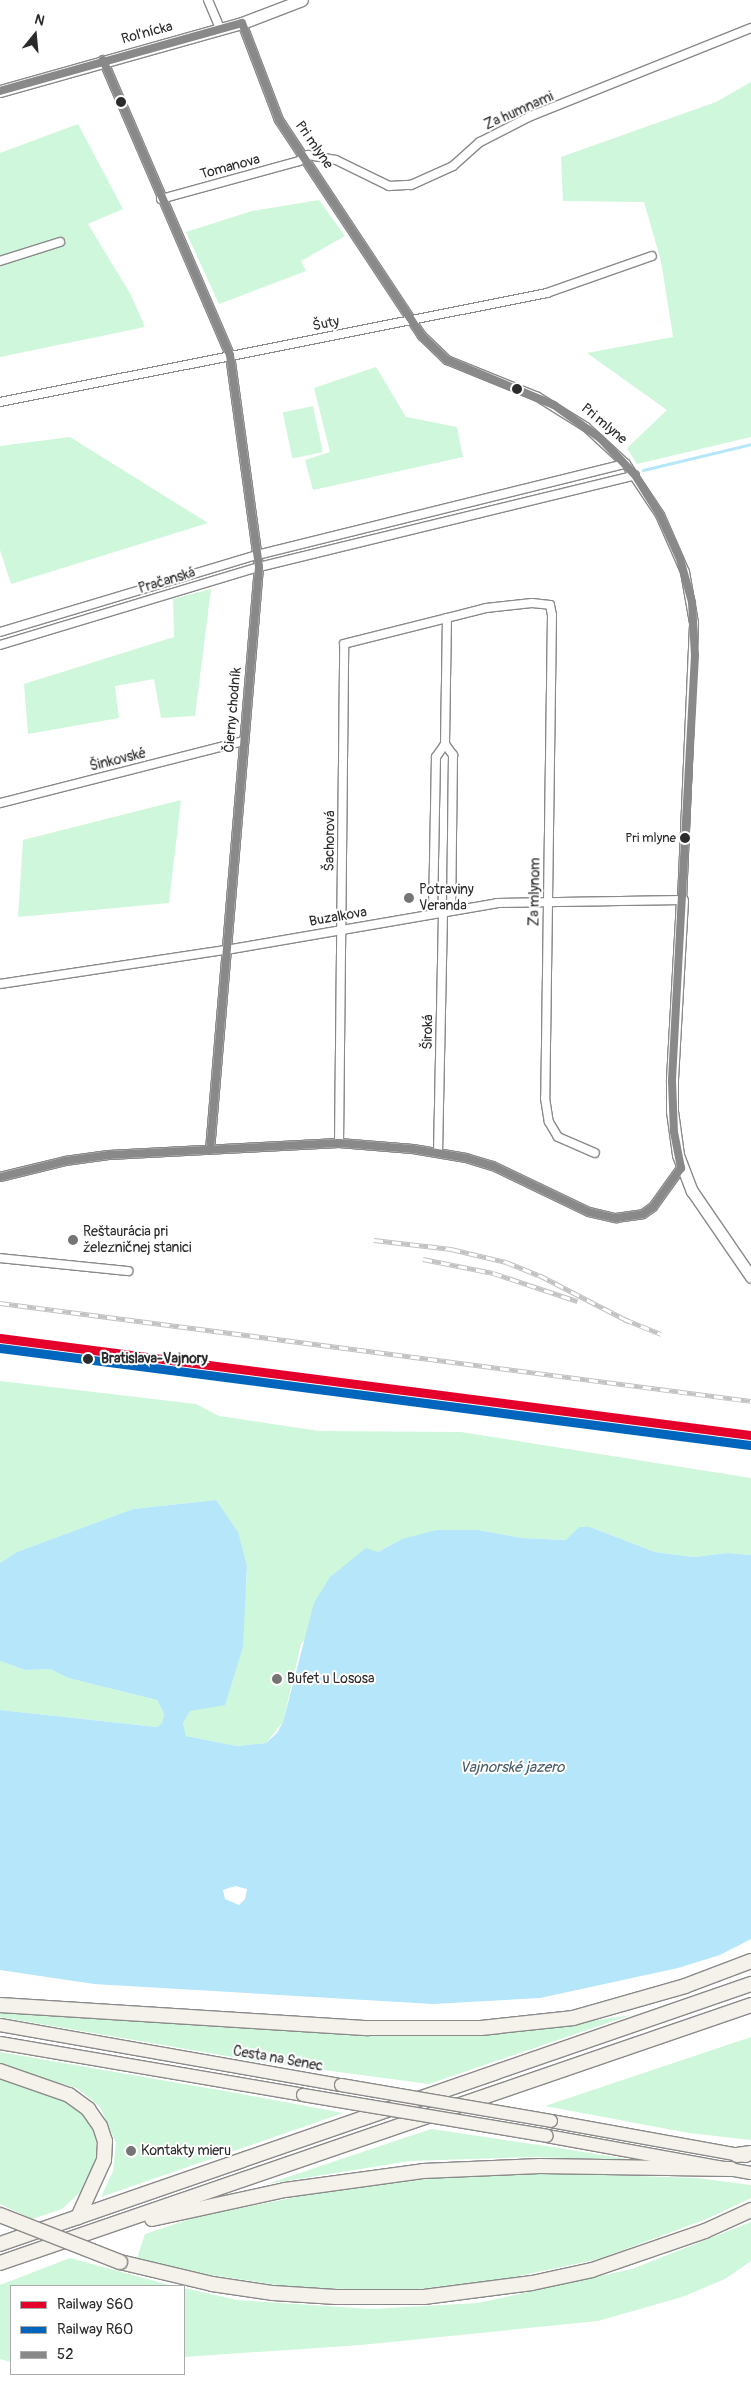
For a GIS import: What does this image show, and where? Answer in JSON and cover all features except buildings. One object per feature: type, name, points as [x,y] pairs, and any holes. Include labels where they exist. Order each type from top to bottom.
[{"type":"highway","points":[[0,2005],[368,2028],[481,2028],[574,2018],[685,1986],[751,1961]]},
{"type":"highway","points":[[690,2005],[751,1976]]},
{"type":"highway","points":[[0,2244],[751,1984]]},
{"type":"highway","points":[[0,2263],[748,2008]]},
{"type":"highway","points":[[0,2071],[70,2095],[88,2109],[100,2126],[105,2141],[104,2160],[78,2217]]},
{"type":"highway","points":[[92,2231],[285,2190],[423,2171],[567,2165],[732,2169]]},
{"type":"highway","points":[[0,2215],[120,2262],[212,2284],[273,2293],[354,2298],[432,2296],[532,2283],[592,2270],[705,2231],[748,2211]]},
{"type":"main road","name":"Cesta na Senec","points":[[0,2025],[746,2155]]},
{"type":"main road","points":[[0,2043],[547,2136],[751,2173]]},
{"type":"street","points":[[208,0],[220,28]]},
{"type":"street","name":"Roľnícka","points":[[0,91],[103,60],[242,23],[302,0]]},
{"type":"street","name":"Pri mlyne","points":[[242,23],[279,120],[412,320],[441,356],[554,405],[586,427],[626,464],[635,475],[660,515],[678,553],[693,613],[695,656],[672,1111],[681,1168],[692,1191],[751,1277]]},
{"type":"street","name":"Za humnami","points":[[304,158],[308,155],[336,160],[389,186],[411,185],[452,166],[480,142],[531,116],[751,28]]},
{"type":"street","name":"Čierny chodník","points":[[103,60],[161,199],[230,355],[259,567],[210,1150]]},
{"type":"street","name":"Tomanova","points":[[161,199],[304,158]]},
{"type":"street","points":[[0,261],[60,242]]},
{"type":"street","name":"Šuty","points":[[0,402],[547,293],[652,256]]},
{"type":"street","name":"Pračanská","points":[[0,632],[257,555],[626,464]]},
{"type":"street","name":"Pračanská","points":[[0,645],[259,567],[635,475]]},
{"type":"street","name":"Za mlynom","points":[[447,618],[486,608],[532,603],[550,605],[552,615],[545,1098],[549,1122],[558,1137],[595,1153]]},
{"type":"street","name":"Široká","points":[[434,913],[436,757],[445,744],[447,618]]},
{"type":"street","name":"Šachorová","points":[[339,1143],[344,644],[447,618]]},
{"type":"street","name":"Šinkovské","points":[[0,803],[243,741]]},
{"type":"street","name":"Široká","points":[[438,1153],[454,755],[445,744]]},
{"type":"street","name":"Buzalkova","points":[[0,984],[226,950],[497,903],[682,900]]},
{"type":"street","points":[[0,1177],[82,1158],[339,1143],[438,1153],[493,1166],[589,1212],[616,1218],[643,1214],[653,1208],[681,1168]]},
{"type":"street","points":[[0,1258],[128,1271]]},
{"type":"green space","points":[[751,82],[751,437],[637,464],[627,448],[667,410],[587,353],[673,337],[661,261],[644,202],[563,201],[561,157],[716,102]]},
{"type":"green space","points":[[78,124],[123,209],[88,224],[131,295],[145,327],[0,357],[0,153]]},
{"type":"green space","points":[[319,200],[345,236],[301,261],[306,271],[219,304],[186,232],[252,211]]},
{"type":"green space","points":[[376,367],[406,417],[457,427],[463,457],[313,490],[305,460],[330,452],[314,388]]},
{"type":"green space","points":[[313,406],[323,452],[292,458],[283,412]]},
{"type":"green space","points":[[70,437],[208,523],[11,584],[0,550],[0,446]]},
{"type":"green space","points":[[211,589],[195,716],[161,718],[154,679],[115,686],[119,718],[28,734],[24,684],[174,637],[173,599]]},
{"type":"green space","points":[[181,800],[169,903],[18,917],[23,840]]},
{"type":"green space","points":[[0,1381],[196,1404],[219,1416],[319,1431],[461,1432],[751,1478],[751,1555],[728,1553],[694,1557],[655,1552],[590,1527],[579,1527],[567,1540],[522,1538],[478,1530],[402,1539],[378,1552],[301,1644],[283,1722],[266,1743],[237,1746],[186,1736],[183,1723],[246,1590],[247,1566],[216,1500],[133,1509],[17,1552],[0,1563]]},
{"type":"green space","points":[[0,1661],[25,1670],[50,1669],[68,1678],[157,1700],[164,1714],[162,1723],[157,1727],[0,1710]]},
{"type":"green space","points":[[0,2011],[399,2035],[518,2032],[631,2015],[429,2084],[256,2061],[0,2017]]},
{"type":"green space","points":[[751,2037],[751,2140],[689,2133],[545,2106]]},
{"type":"green space","points":[[0,2052],[343,2113],[101,2197],[113,2171],[116,2143],[100,2107],[77,2088],[0,2066]]},
{"type":"green space","points":[[0,2079],[72,2103],[87,2120],[96,2137],[96,2167],[86,2187],[62,2209],[32,2219],[0,2204]]},
{"type":"green space","points":[[431,2129],[633,2160],[533,2157],[410,2161],[267,2184]]},
{"type":"green space","points":[[545,2173],[697,2178],[751,2185],[751,2198],[709,2218],[599,2259],[500,2280],[401,2291],[291,2287],[211,2275],[137,2258],[145,2234],[196,2217],[331,2190],[445,2177]]},
{"type":"green space","points":[[751,2222],[751,2261],[725,2279],[682,2297],[598,2321],[361,2345],[185,2357],[185,2288],[237,2300],[371,2309],[478,2303],[632,2269]]},
{"type":"green space","points":[[70,2258],[169,2285],[10,2285],[10,2362],[0,2359],[0,2285]]},
{"type":"water","name":"Vajnorské jazero","points":[[216,1500],[238,1532],[247,1566],[243,1647],[225,1705],[190,1711],[183,1723],[186,1736],[237,1746],[266,1743],[277,1733],[283,1722],[314,1603],[330,1577],[366,1548],[378,1552],[402,1539],[437,1530],[478,1530],[522,1538],[566,1540],[579,1527],[590,1527],[655,1552],[694,1557],[728,1553],[751,1555],[751,1939],[720,1955],[678,1968],[540,1998],[433,2004],[94,1984],[0,1970],[0,1710],[157,1727],[162,1723],[164,1714],[157,1700],[68,1678],[50,1669],[25,1670],[0,1661],[0,1563],[17,1552],[133,1509]],"holes":[[[235,1886],[247,1889],[245,1899],[239,1905],[225,1899],[223,1890]]]},
{"type":"waterway","points":[[643,470],[751,444]]},
{"type":"railway","points":[[374,1240],[451,1249],[506,1262],[539,1275],[630,1322]]},
{"type":"railway","points":[[423,1259],[493,1273],[577,1301]]},
{"type":"railway","points":[[0,1303],[751,1401]]},
{"type":"railway","points":[[624,1319],[661,1334]]},
{"type":"rail line","name":"S60","points":[[0,1338],[751,1435]]},
{"type":"rail line","name":"R60","points":[[0,1348],[750,1445]]},
{"type":"transit line","name":"52","points":[[242,23],[279,120],[422,336],[447,360],[554,405],[600,438],[635,475],[660,515],[680,559],[692,602],[695,655],[672,1081],[674,1132],[681,1168]]},
{"type":"transit line","name":"52","points":[[0,91],[242,23]]},
{"type":"transit line","name":"52","points":[[103,60],[230,355],[259,567],[210,1150]]},
{"type":"transit line","name":"52","points":[[0,1177],[65,1161],[109,1155],[339,1143],[413,1149],[466,1158],[493,1166],[589,1212],[616,1218],[643,1214],[653,1207],[681,1168]]},
{"type":"place","name":"Pri mlyne","points":[[685,838]]},
{"type":"place","name":"Potraviny Veranda","points":[[409,898]]},
{"type":"place","name":"Reštaurácia pri železničnej stanici","points":[[73,1240]]},
{"type":"place","name":"Bratislava-Vajnory","points":[[88,1359]]},
{"type":"place","name":"Bufet u Lososa","points":[[277,1679]]},
{"type":"place","name":"Kontakty mieru","points":[[131,2151]]}]
